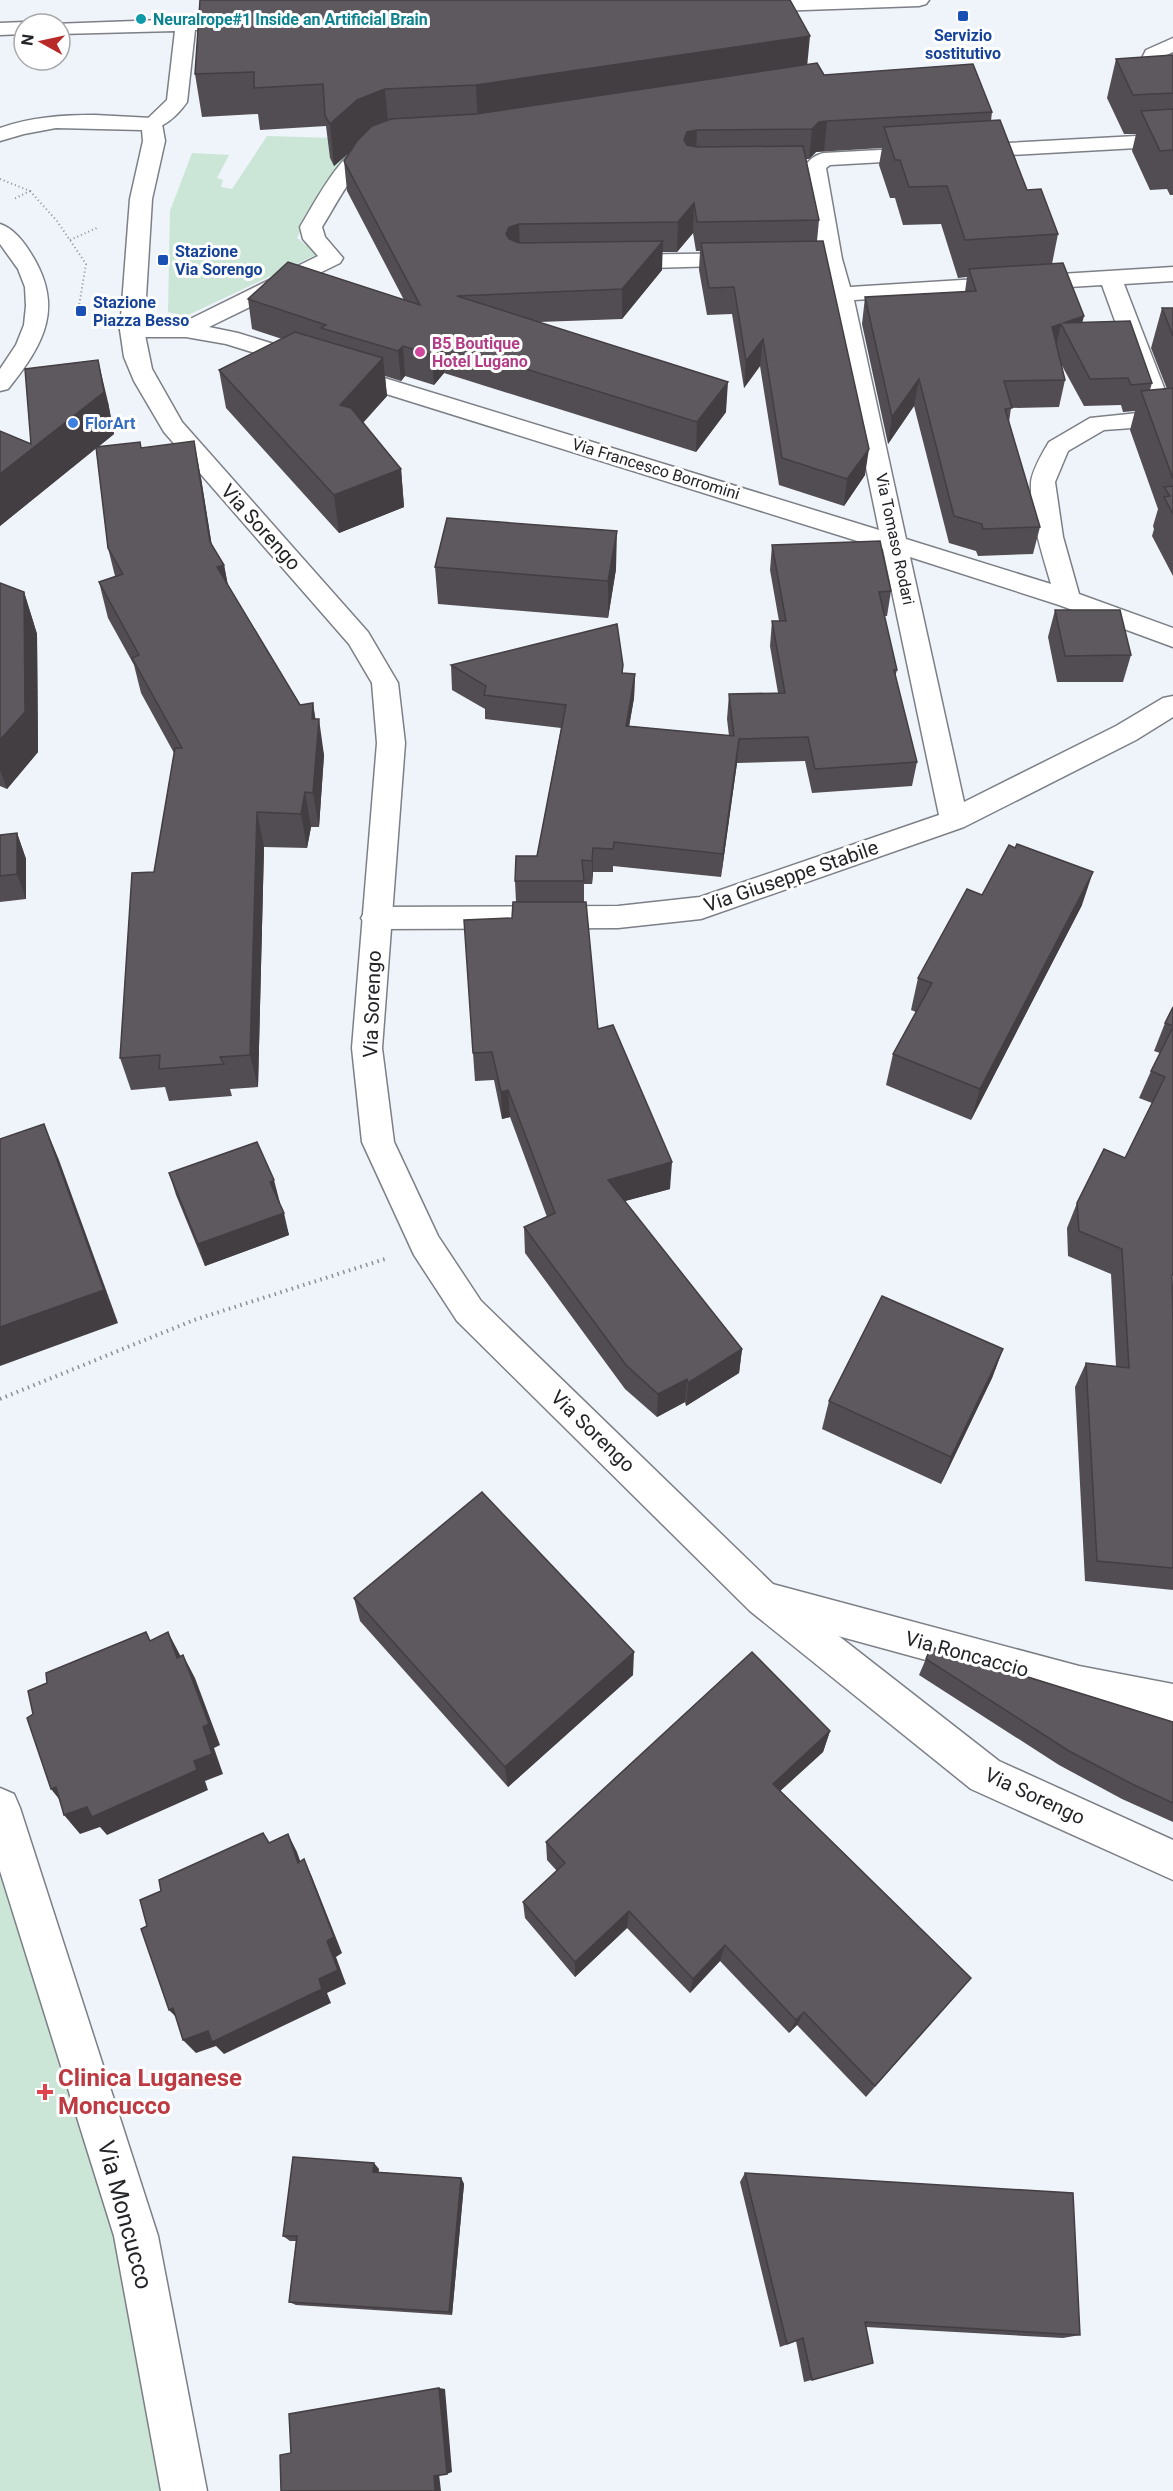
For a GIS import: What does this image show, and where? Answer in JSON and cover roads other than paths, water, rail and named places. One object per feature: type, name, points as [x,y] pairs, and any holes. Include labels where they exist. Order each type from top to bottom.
[{"type":"street","points":[[733,7],[919,0]]},
{"type":"street","points":[[72,28],[262,22]]},
{"type":"street","points":[[0,135],[26,127],[59,123],[152,124],[177,102],[180,94],[186,24]]},
{"type":"street","points":[[1173,44],[1153,54],[1149,64],[1155,73],[1173,81]]},
{"type":"street","name":"Via Sorengo","points":[[152,124],[154,141],[141,200],[132,330],[132,348],[141,374],[173,427],[359,638],[385,683],[391,742],[367,1048],[378,1142],[426,1245],[469,1311],[763,1599],[985,1775],[1173,1860]]},
{"type":"street","points":[[186,330],[332,258],[314,239],[311,227],[354,161],[366,150],[384,140],[395,140]]},
{"type":"street","name":"Via Tomaso Rodari","points":[[954,820],[841,294],[819,259],[803,168],[824,159],[1173,140]]},
{"type":"street","points":[[0,231],[29,264],[39,300],[34,326],[25,350],[0,384]]},
{"type":"street","points":[[591,262],[771,260]]},
{"type":"street","points":[[841,294],[1111,280],[1173,274]]},
{"type":"street","points":[[1068,599],[1050,537],[1043,482],[1058,447],[1099,423],[1168,418],[1111,280]]},
{"type":"street","name":"Via Francesco Borromini","points":[[132,330],[186,330],[230,338],[896,544],[1068,599],[1173,638]]},
{"type":"street","name":"Via Giuseppe Stabile","points":[[376,918],[618,916],[701,908],[954,820],[1126,733],[1173,705]]},
{"type":"street","name":"Via Roncaccio","points":[[763,1599],[1068,1681],[1173,1704]]},
{"type":"street","name":"Via Moncucco","points":[[0,1808],[136,2236],[184,2491]]},
{"type":"place","name":"Servizio sostitutivo","points":[[963,16]]},
{"type":"place","name":"Neuralrope#1 Inside an Artificial Brain","points":[[141,19]]},
{"type":"place","name":"Stazione Via Sorengo","points":[[163,260]]},
{"type":"place","name":"Stazione Piazza Besso","points":[[81,311]]},
{"type":"place","name":"B5 Boutique Hotel Lugano","points":[[420,352]]},
{"type":"place","name":"FlorArt","points":[[73,423]]},
{"type":"place","name":"Clinica Luganese Moncucco","points":[[45,2092]]}]
